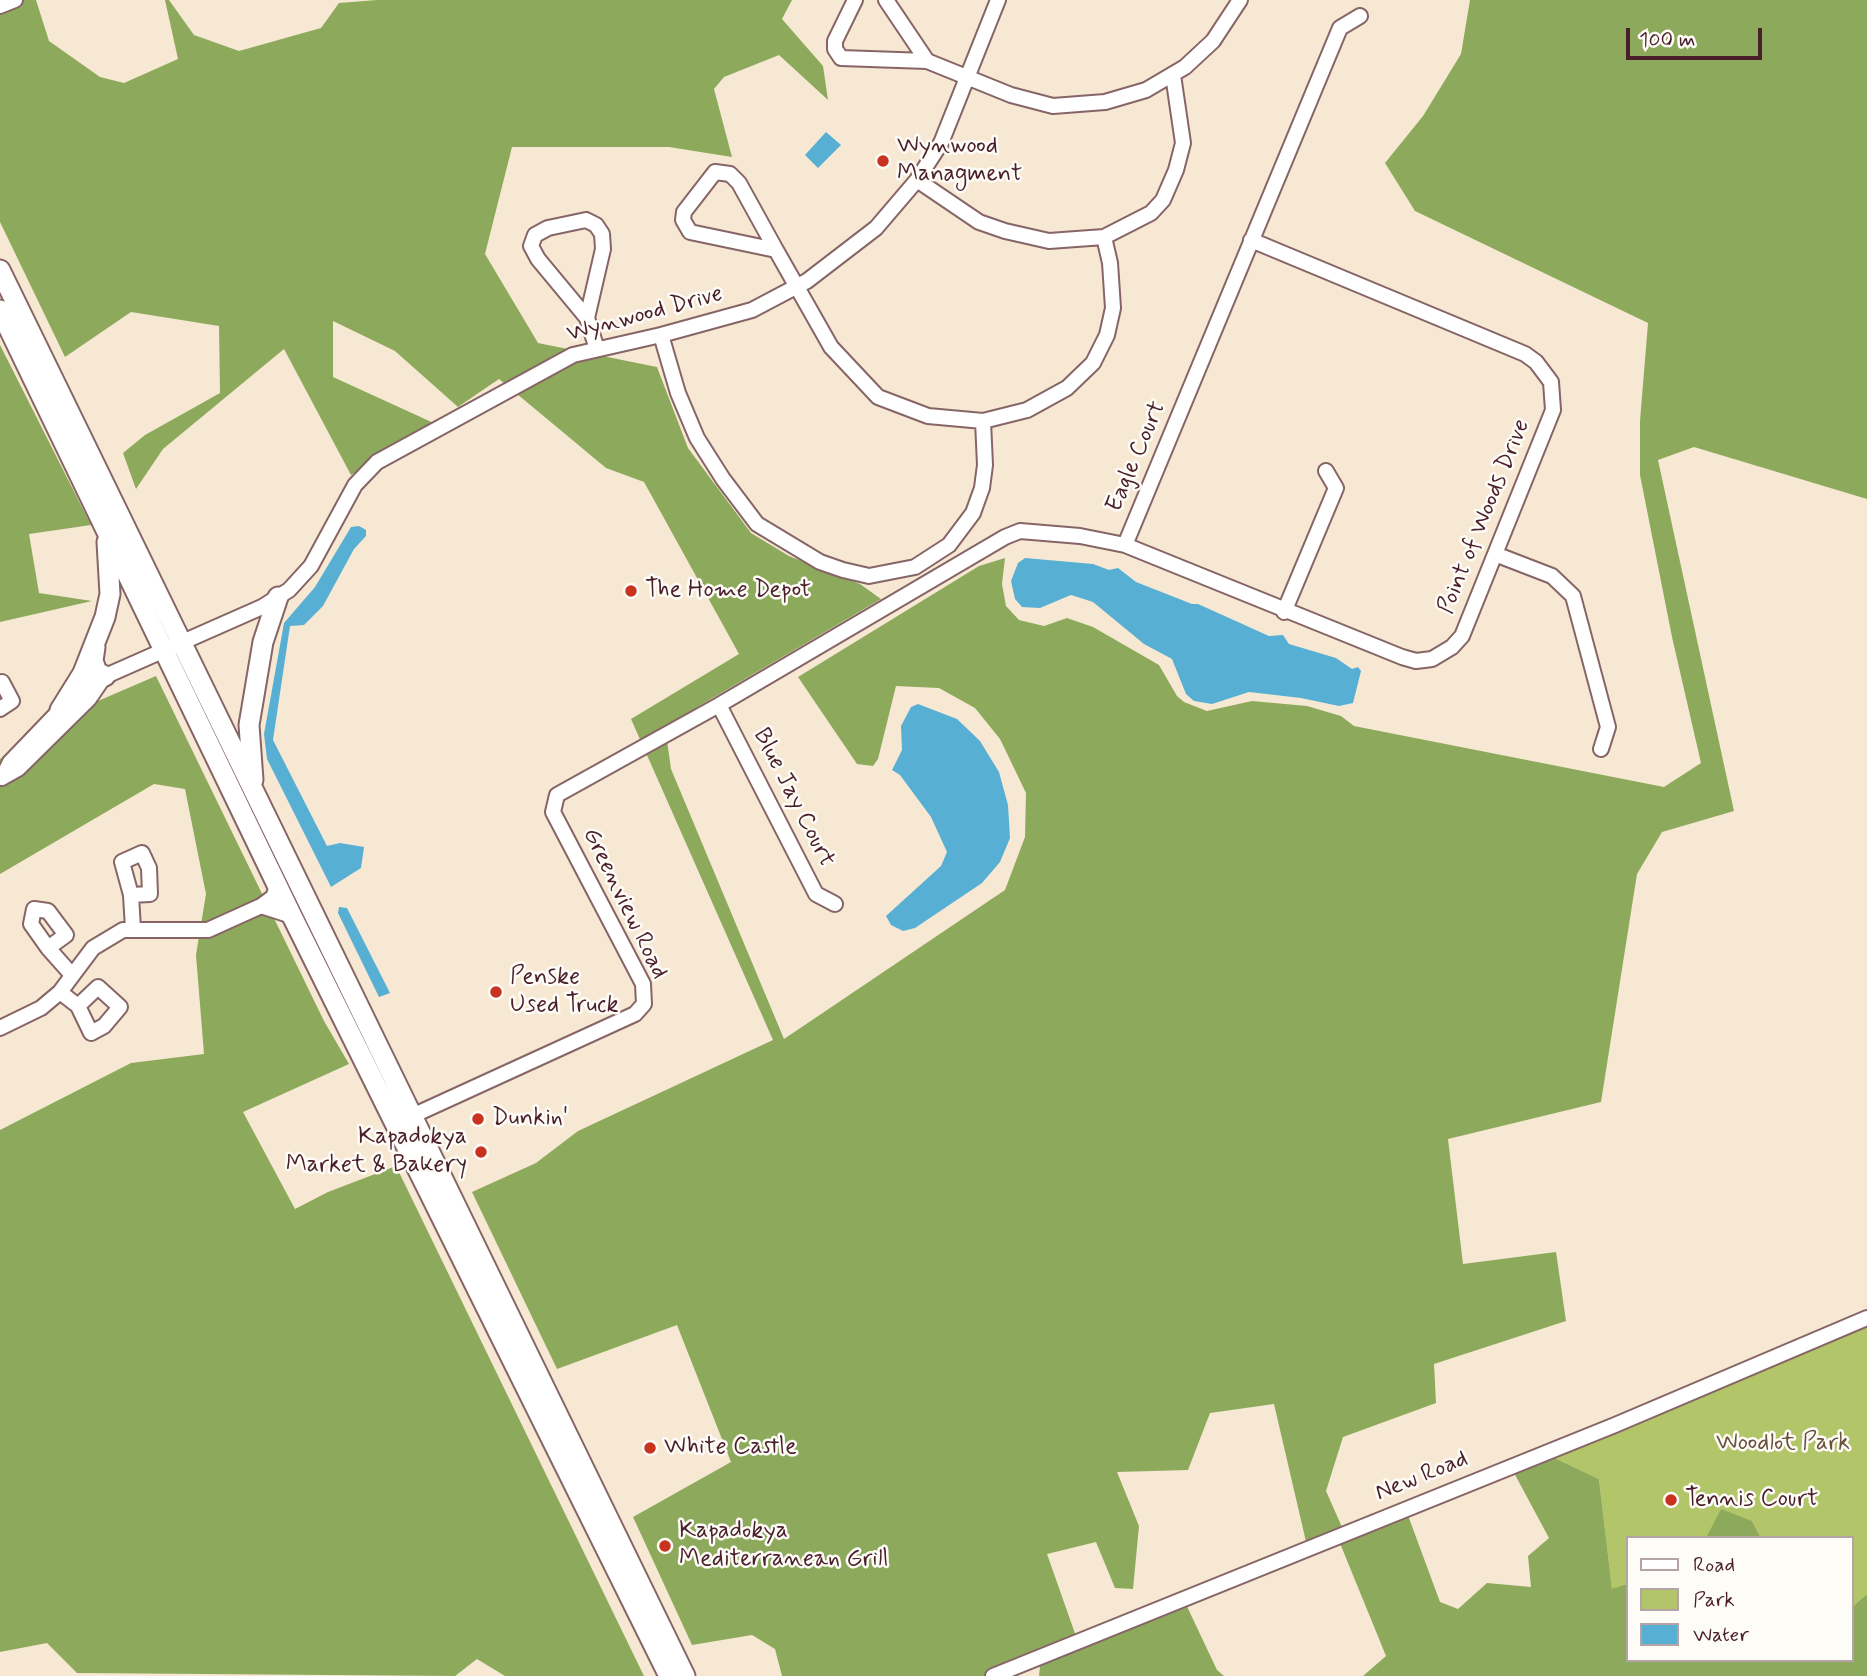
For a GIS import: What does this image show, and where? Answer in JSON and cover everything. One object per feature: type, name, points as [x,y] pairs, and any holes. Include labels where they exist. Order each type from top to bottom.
[{"type":"highway","points":[[0,270],[88,446],[171,645],[278,887],[657,1651],[666,1676]]},
{"type":"highway","points":[[0,310],[104,523],[256,799],[685,1676]]},
{"type":"highway","points":[[104,523],[110,557],[110,594],[93,661],[97,672],[105,676]]},
{"type":"highway","points":[[256,799],[249,756],[249,725],[270,602]]},
{"type":"highway","points":[[60,710],[83,673],[96,643]]},
{"type":"street","points":[[0,6],[16,0]]},
{"type":"street","points":[[855,0],[835,41],[835,49],[841,58],[927,61],[969,79],[1053,106],[1105,103],[1146,90],[1173,75],[1213,41],[1240,0]]},
{"type":"street","points":[[886,0],[927,61]]},
{"type":"street","name":"Wynwood Drive","points":[[1,777],[10,762],[83,686],[270,602],[311,566],[348,495],[362,475],[377,462],[573,355],[752,310],[796,286],[876,228],[917,180],[941,143],[969,79],[998,0]]},
{"type":"street","name":"Eagle Court","points":[[719,705],[1012,534],[1020,531],[1068,535],[1125,545],[1340,28],[1360,16]]},
{"type":"street","points":[[917,180],[979,222],[1005,231],[1049,241],[1104,237],[1151,213],[1163,200],[1176,170],[1183,143],[1181,113],[1173,75]]},
{"type":"street","points":[[776,250],[694,234],[685,226],[684,212],[715,172],[730,174],[739,183],[837,357],[878,397],[928,416],[983,421],[1027,410],[1068,388],[1093,363],[1107,335],[1113,308],[1110,262],[1104,237]]},
{"type":"street","points":[[587,318],[603,249],[602,234],[596,225],[586,220],[548,228],[535,235],[531,246],[538,259],[587,318],[597,349]]},
{"type":"street","name":"Point of Woods Drive","points":[[1125,545],[1284,612],[1416,661],[1441,656],[1462,636],[1553,410],[1552,389],[1545,373],[1525,354],[1251,240]]},
{"type":"street","points":[[661,335],[678,393],[697,438],[743,506],[757,524],[797,550],[843,570],[869,576],[915,567],[949,545],[973,513],[982,488],[985,465],[983,421]]},
{"type":"street","points":[[1284,612],[1336,488],[1326,471]]},
{"type":"street","points":[[1495,554],[1552,576],[1573,596],[1608,727],[1601,749]]},
{"type":"street","points":[[1,777],[18,769],[89,699],[105,676]]},
{"type":"street","points":[[0,683],[2,682],[12,701],[0,709]]},
{"type":"street","name":"Blue Jay Court","points":[[719,705],[816,894],[835,904]]},
{"type":"street","name":"Greenview Road","points":[[411,1116],[640,1010],[645,1004],[643,984],[553,812],[554,802],[563,790],[719,705]]},
{"type":"street","points":[[0,1028],[28,1016],[60,992],[93,948],[123,930],[208,930],[261,906],[273,897],[278,887]]},
{"type":"street","points":[[131,895],[133,929]]},
{"type":"street","points":[[261,906],[292,916]]},
{"type":"street","points":[[48,948],[72,975]]},
{"type":"street","points":[[60,992],[78,1006]]},
{"type":"street","name":"New Road","points":[[993,1676],[1615,1424],[1867,1318]]},
{"type":"green space","points":[[0,0],[36,0],[49,41],[100,77],[124,83],[178,59],[165,0],[169,0],[194,35],[239,51],[321,28],[339,3],[377,0],[792,0],[782,19],[823,66],[828,100],[779,55],[724,77],[714,89],[732,157],[669,147],[512,147],[485,254],[538,343],[657,367],[688,448],[751,533],[789,556],[860,584],[881,599],[665,726],[671,769],[784,1039],[1005,890],[1025,837],[1026,793],[1000,739],[975,708],[939,688],[896,686],[878,759],[873,766],[857,764],[798,677],[979,566],[1005,558],[1002,584],[1006,606],[1019,620],[1044,626],[1067,618],[1093,627],[1159,665],[1177,696],[1184,702],[1207,711],[1252,701],[1307,706],[1341,716],[1354,726],[1664,787],[1701,763],[1672,637],[1640,475],[1640,421],[1648,323],[1415,211],[1385,163],[1423,116],[1461,54],[1470,0],[1867,0],[1867,499],[1694,447],[1658,460],[1734,811],[1662,832],[1637,874],[1601,1102],[1448,1139],[1463,1264],[1556,1252],[1566,1321],[1434,1364],[1436,1403],[1343,1437],[1326,1491],[1345,1534],[1406,1510],[1440,1602],[1458,1609],[1487,1583],[1531,1587],[1528,1556],[1549,1538],[1513,1471],[1544,1453],[1599,1479],[1612,1589],[1626,1584],[1626,1662],[1853,1662],[1853,1606],[1867,1594],[1867,1676],[1363,1676],[1386,1656],[1337,1536],[1307,1546],[1274,1404],[1210,1413],[1188,1470],[1117,1472],[1139,1526],[1133,1589],[1115,1588],[1096,1542],[1047,1554],[1078,1642],[1183,1598],[1217,1670],[1224,1676],[1039,1676],[1041,1656],[991,1676],[782,1676],[775,1649],[752,1635],[692,1645],[633,1517],[731,1462],[677,1325],[557,1369],[472,1192],[536,1163],[578,1131],[773,1040],[631,719],[739,654],[644,482],[606,468],[499,379],[458,407],[395,351],[333,321],[333,377],[438,425],[351,475],[284,349],[163,449],[136,489],[123,453],[145,435],[220,393],[219,326],[131,312],[65,357],[0,222]]},
{"type":"green space","points":[[0,345],[91,525],[29,534],[39,593],[92,601],[0,622]]},
{"type":"green space","points":[[156,676],[324,1021],[349,1064],[243,1112],[295,1209],[328,1192],[396,1166],[644,1676],[505,1676],[477,1659],[455,1676],[77,1673],[47,1643],[0,1652],[0,1130],[131,1063],[204,1054],[196,955],[206,894],[185,789],[154,784],[0,874],[0,759],[56,719]]},
{"type":"green space","name":"Woodlot Park","points":[[1867,1318],[1867,1594],[1853,1606],[1853,1536],[1760,1536],[1752,1521],[1714,1536],[1626,1536],[1626,1584],[1612,1590],[1599,1479],[1544,1453]]},
{"type":"green space","points":[[1721,1509],[1752,1521],[1760,1536],[1707,1536]]},
{"type":"water","points":[[826,132],[841,145],[818,168],[805,155]]},
{"type":"water","points":[[359,526],[366,530],[366,536],[354,549],[323,606],[304,625],[290,626],[273,740],[327,846],[340,843],[364,847],[361,868],[331,887],[267,759],[264,734],[284,623],[315,587],[351,527]]},
{"type":"water","points":[[1025,558],[1093,564],[1109,570],[1118,568],[1136,582],[1198,604],[1269,636],[1283,635],[1289,644],[1336,658],[1352,669],[1358,667],[1361,671],[1353,703],[1339,706],[1249,692],[1212,704],[1194,701],[1186,694],[1172,659],[1144,644],[1093,602],[1071,595],[1040,608],[1022,607],[1015,599],[1011,581],[1018,563]]},
{"type":"water","points":[[918,704],[957,719],[980,741],[999,772],[1008,805],[1010,838],[1000,862],[982,883],[915,928],[903,931],[891,925],[886,916],[941,866],[947,852],[931,817],[900,775],[892,770],[902,750],[901,726],[911,707]]},
{"type":"water","points":[[339,907],[347,908],[390,993],[379,997],[338,913]]},
{"type":"place","name":"Wynwood Managment","points":[[883,161]]},
{"type":"place","name":"The Home Depot","points":[[631,591]]},
{"type":"place","name":"Penske Used Truck","points":[[496,992]]},
{"type":"place","name":"Dunkin'","points":[[478,1119]]},
{"type":"place","name":"Kapadokya Market & Bakery","points":[[481,1152]]},
{"type":"place","name":"White Castle","points":[[650,1448]]},
{"type":"place","name":"Tennis Court","points":[[1671,1500]]},
{"type":"place","name":"Kapadokya Mediterranean Grill","points":[[665,1546]]}]
